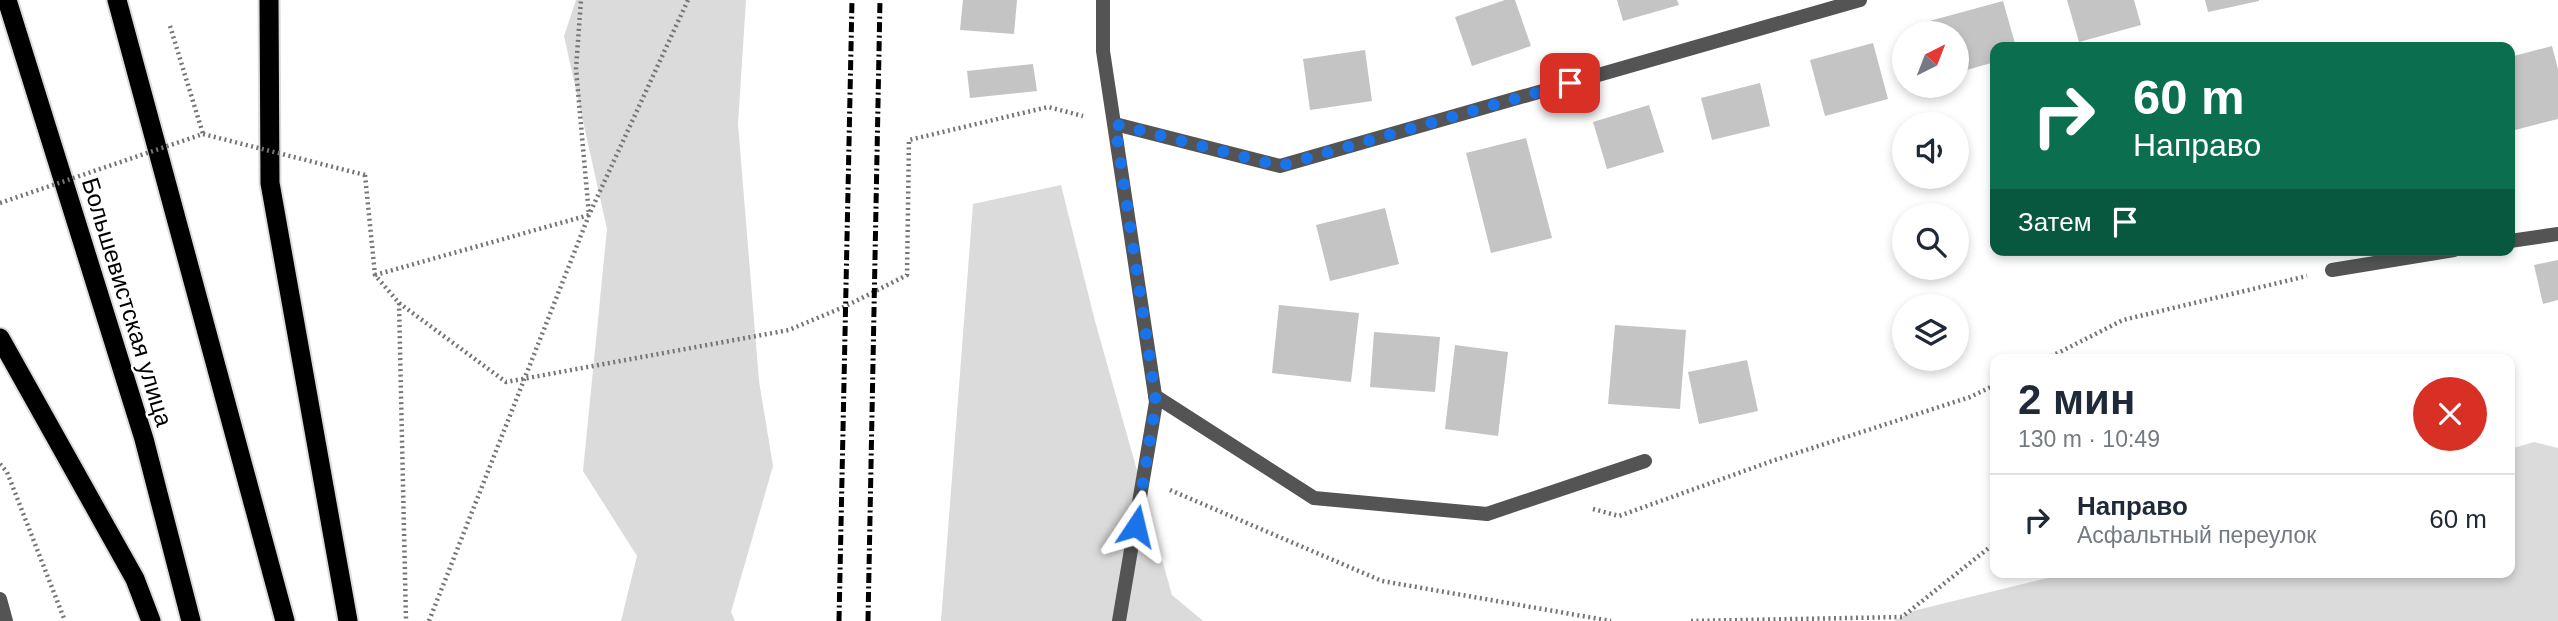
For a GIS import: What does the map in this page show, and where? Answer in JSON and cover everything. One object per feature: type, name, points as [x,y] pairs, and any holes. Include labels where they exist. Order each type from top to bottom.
[{"type":"highway","name":"Большевистская улица","points":[[7,0],[144,439],[191,621]]},
{"type":"highway","points":[[117,0],[285,621]]},
{"type":"highway","points":[[268,0],[270,183],[348,621]]},
{"type":"highway","points":[[0,338],[135,579],[151,621]]},
{"type":"street","points":[[1103,0],[1103,51],[1156,402],[1119,621]]},
{"type":"street","points":[[1115,124],[1280,166],[1860,0]]},
{"type":"street","points":[[2515,241],[2558,234]]},
{"type":"street","points":[[2332,270],[2417,256]]},
{"type":"street","points":[[1155,396],[1314,498],[1487,514],[1645,461]]},
{"type":"street","points":[[0,599],[6,621]]},
{"type":"path","points":[[581,0],[576,69],[589,215]]},
{"type":"path","points":[[429,621],[589,215],[688,0]]},
{"type":"path","points":[[170,26],[203,134]]},
{"type":"path","points":[[0,203],[203,134],[365,175],[375,275],[399,303],[506,382],[789,330],[846,306],[907,275],[909,140],[1048,107],[1115,124]]},
{"type":"path","points":[[375,275],[589,215]]},
{"type":"path","points":[[2056,354],[2123,320],[2332,270]]},
{"type":"path","points":[[399,303],[406,621]]},
{"type":"path","points":[[1541,496],[1619,516],[1772,461],[1969,397],[1990,386]]},
{"type":"path","points":[[0,464],[7,472],[65,621]]},
{"type":"path","points":[[1144,478],[1382,581],[1611,621]]},
{"type":"path","points":[[1691,621],[1902,617],[1990,547]]},
{"type":"shaded area","points":[[576,0],[746,0],[738,124],[759,381],[773,466],[731,612],[735,621],[621,621],[637,556],[583,471],[607,229],[564,36]]},
{"type":"shaded area","points":[[1061,185],[1095,321],[1172,595],[1203,621],[941,621],[973,204]]},
{"type":"shaded area","points":[[2534,442],[2558,448],[2558,621],[1894,621],[1913,611],[2048,578],[2515,578],[2515,448]]},
{"type":"building","points":[[963,0],[1017,0],[1014,34],[960,30]]},
{"type":"building","points":[[1505,0],[1515,0],[1531,46],[1472,66],[1455,17]]},
{"type":"building","points":[[1617,0],[1677,0],[1679,5],[1623,21]]},
{"type":"building","points":[[2067,0],[2134,0],[2141,25],[2079,42]]},
{"type":"building","points":[[2205,0],[2259,0],[2259,1],[2208,12]]},
{"type":"building","points":[[2003,1],[2015,42],[1990,42],[1990,63],[1969,69],[1969,21],[1929,21]]},
{"type":"building","points":[[1873,43],[1888,99],[1825,116],[1810,60]]},
{"type":"building","points":[[2552,46],[2558,69],[2558,119],[2515,130],[2515,56]]},
{"type":"building","points":[[1365,50],[1372,101],[1310,110],[1303,59]]},
{"type":"building","points":[[1033,64],[1037,91],[970,98],[967,71]]},
{"type":"building","points":[[1760,83],[1770,126],[1712,140],[1701,98]]},
{"type":"building","points":[[1649,105],[1664,152],[1607,169],[1593,122]]},
{"type":"building","points":[[1526,138],[1552,238],[1491,253],[1466,153]]},
{"type":"building","points":[[1385,208],[1399,264],[1330,281],[1316,225]]},
{"type":"building","points":[[2558,260],[2558,300],[2543,304],[2534,265]]},
{"type":"building","points":[[1279,305],[1359,313],[1351,382],[1272,373]]},
{"type":"building","points":[[1615,325],[1686,330],[1680,409],[1608,404]]},
{"type":"building","points":[[1374,332],[1440,337],[1435,392],[1370,387]]},
{"type":"building","points":[[1455,345],[1508,352],[1498,436],[1445,429]]},
{"type":"building","points":[[1747,360],[1758,411],[1699,424],[1688,372]]},
{"type":"railway","points":[[839,621],[852,0]]},
{"type":"railway","points":[[868,621],[880,0]]},
{"type":"route","points":[[1136,526],[1156,402],[1115,124],[1280,166],[1570,83]]}]
